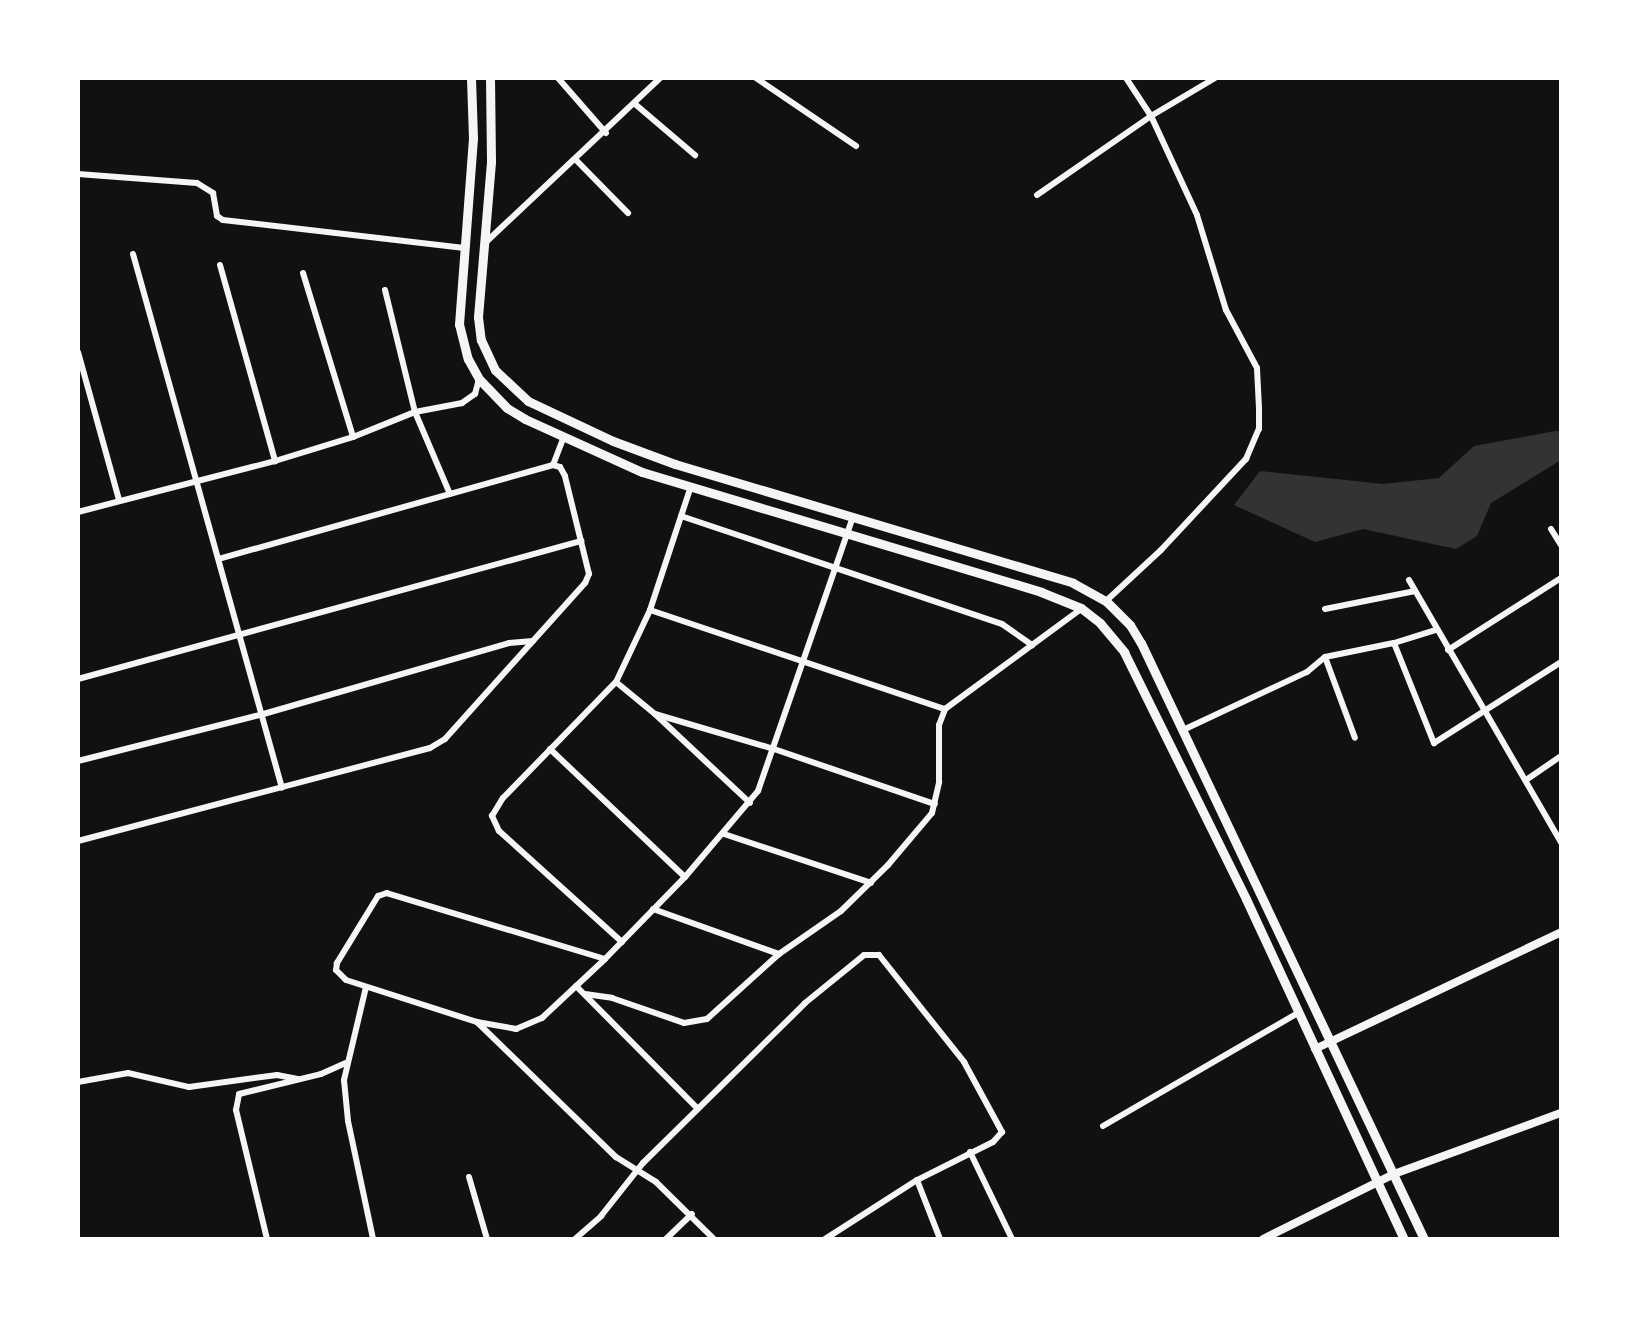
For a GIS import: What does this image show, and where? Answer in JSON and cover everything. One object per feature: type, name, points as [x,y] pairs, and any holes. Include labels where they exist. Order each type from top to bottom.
[{"type":"main road","points":[[471,78],[471,160],[459,324],[468,359],[479,379],[507,408],[642,472],[690,489],[1041,592],[1081,608],[1100,623],[1124,652],[1404,1239]]},
{"type":"main road","points":[[490,78],[491,162],[478,317],[481,340],[495,370],[528,401],[613,441],[675,464],[1084,587],[1106,601],[1130,625],[1141,643],[1424,1239]]},
{"type":"main road","points":[[471,160],[491,162]]},
{"type":"street","points":[[558,78],[606,133]]},
{"type":"street","points":[[484,244],[577,161],[660,78]]},
{"type":"street","points":[[756,78],[856,146]]},
{"type":"street","points":[[1106,601],[1161,550],[1246,459],[1259,429],[1257,368],[1226,310],[1197,215],[1151,116],[1126,78]]},
{"type":"street","points":[[1037,195],[1151,116],[1215,78]]},
{"type":"street","points":[[635,104],[695,155]]},
{"type":"street","points":[[577,161],[628,213]]},
{"type":"street","points":[[78,174],[197,183],[213,193],[217,216],[223,220],[464,248]]},
{"type":"street","points":[[133,254],[282,788]]},
{"type":"street","points":[[220,265],[275,461]]},
{"type":"street","points":[[303,273],[353,437]]},
{"type":"street","points":[[385,290],[415,412],[450,494]]},
{"type":"street","points":[[78,352],[119,500]]},
{"type":"street","points":[[78,512],[275,461],[353,437],[415,412],[462,403],[475,394],[479,379]]},
{"type":"street","points":[[553,465],[564,437]]},
{"type":"street","points":[[78,841],[430,748],[445,739],[585,583],[589,574],[565,476],[560,467],[553,465],[219,559]]},
{"type":"street","points":[[622,942],[494,825],[492,816],[496,807],[616,682],[650,610],[690,489]]},
{"type":"street","points":[[681,516],[1002,624],[1032,645]]},
{"type":"street","points":[[605,959],[392,893],[378,896],[337,963],[339,975],[366,987],[477,1022],[516,1029],[529,1026],[576,986],[605,959],[622,942],[685,877],[750,803],[774,749],[853,517]]},
{"type":"street","points":[[1551,529],[1561,545]]},
{"type":"street","points":[[78,679],[238,638],[581,541]]},
{"type":"street","points":[[1448,650],[1561,578]]},
{"type":"street","points":[[1409,580],[1483,713],[1561,842]]},
{"type":"street","points":[[1325,609],[1415,591]]},
{"type":"street","points":[[585,994],[612,998],[684,1023],[699,1023],[779,954],[841,911],[871,883],[923,824],[935,804],[939,782],[939,725],[945,709],[1081,608]]},
{"type":"street","points":[[650,610],[804,659],[945,709]]},
{"type":"street","points":[[1183,730],[1307,672],[1325,657],[1394,643],[1436,630]]},
{"type":"street","points":[[78,761],[260,715],[509,643],[533,641]]},
{"type":"street","points":[[1394,643],[1434,743],[1561,662]]},
{"type":"street","points":[[1325,657],[1355,738]]},
{"type":"street","points":[[616,682],[750,803]]},
{"type":"street","points":[[655,714],[774,749],[935,804]]},
{"type":"street","points":[[550,749],[685,877]]},
{"type":"street","points":[[1526,780],[1561,756]]},
{"type":"street","points":[[724,834],[871,883]]},
{"type":"street","points":[[653,909],[779,954]]},
{"type":"street","points":[[1315,1049],[1561,932]]},
{"type":"street","points":[[575,1239],[601,1216],[637,1170],[697,1108],[842,970],[864,955],[883,958],[964,1062],[1001,1126],[998,1139],[917,1180],[825,1239]]},
{"type":"street","points":[[576,986],[697,1108]]},
{"type":"street","points":[[366,987],[346,1063],[348,1121],[373,1239]]},
{"type":"street","points":[[1103,1126],[1298,1013]]},
{"type":"street","points":[[477,1022],[597,1139],[656,1182],[692,1214],[714,1239]]},
{"type":"street","points":[[267,1239],[236,1102],[244,1092],[301,1080],[346,1063]]},
{"type":"street","points":[[78,1082],[128,1073],[189,1087],[277,1075],[301,1080]]},
{"type":"street","points":[[1263,1239],[1394,1174],[1561,1113]]},
{"type":"street","points":[[970,1152],[1012,1239]]},
{"type":"street","points":[[469,1177],[487,1239]]},
{"type":"street","points":[[917,1180],[940,1239]]},
{"type":"street","points":[[666,1239],[692,1214]]},
{"type":"shaded area","points":[[1561,430],[1561,460],[1491,503],[1477,536],[1456,549],[1363,529],[1315,542],[1234,505],[1260,471],[1383,484],[1439,478],[1474,446]]}]
